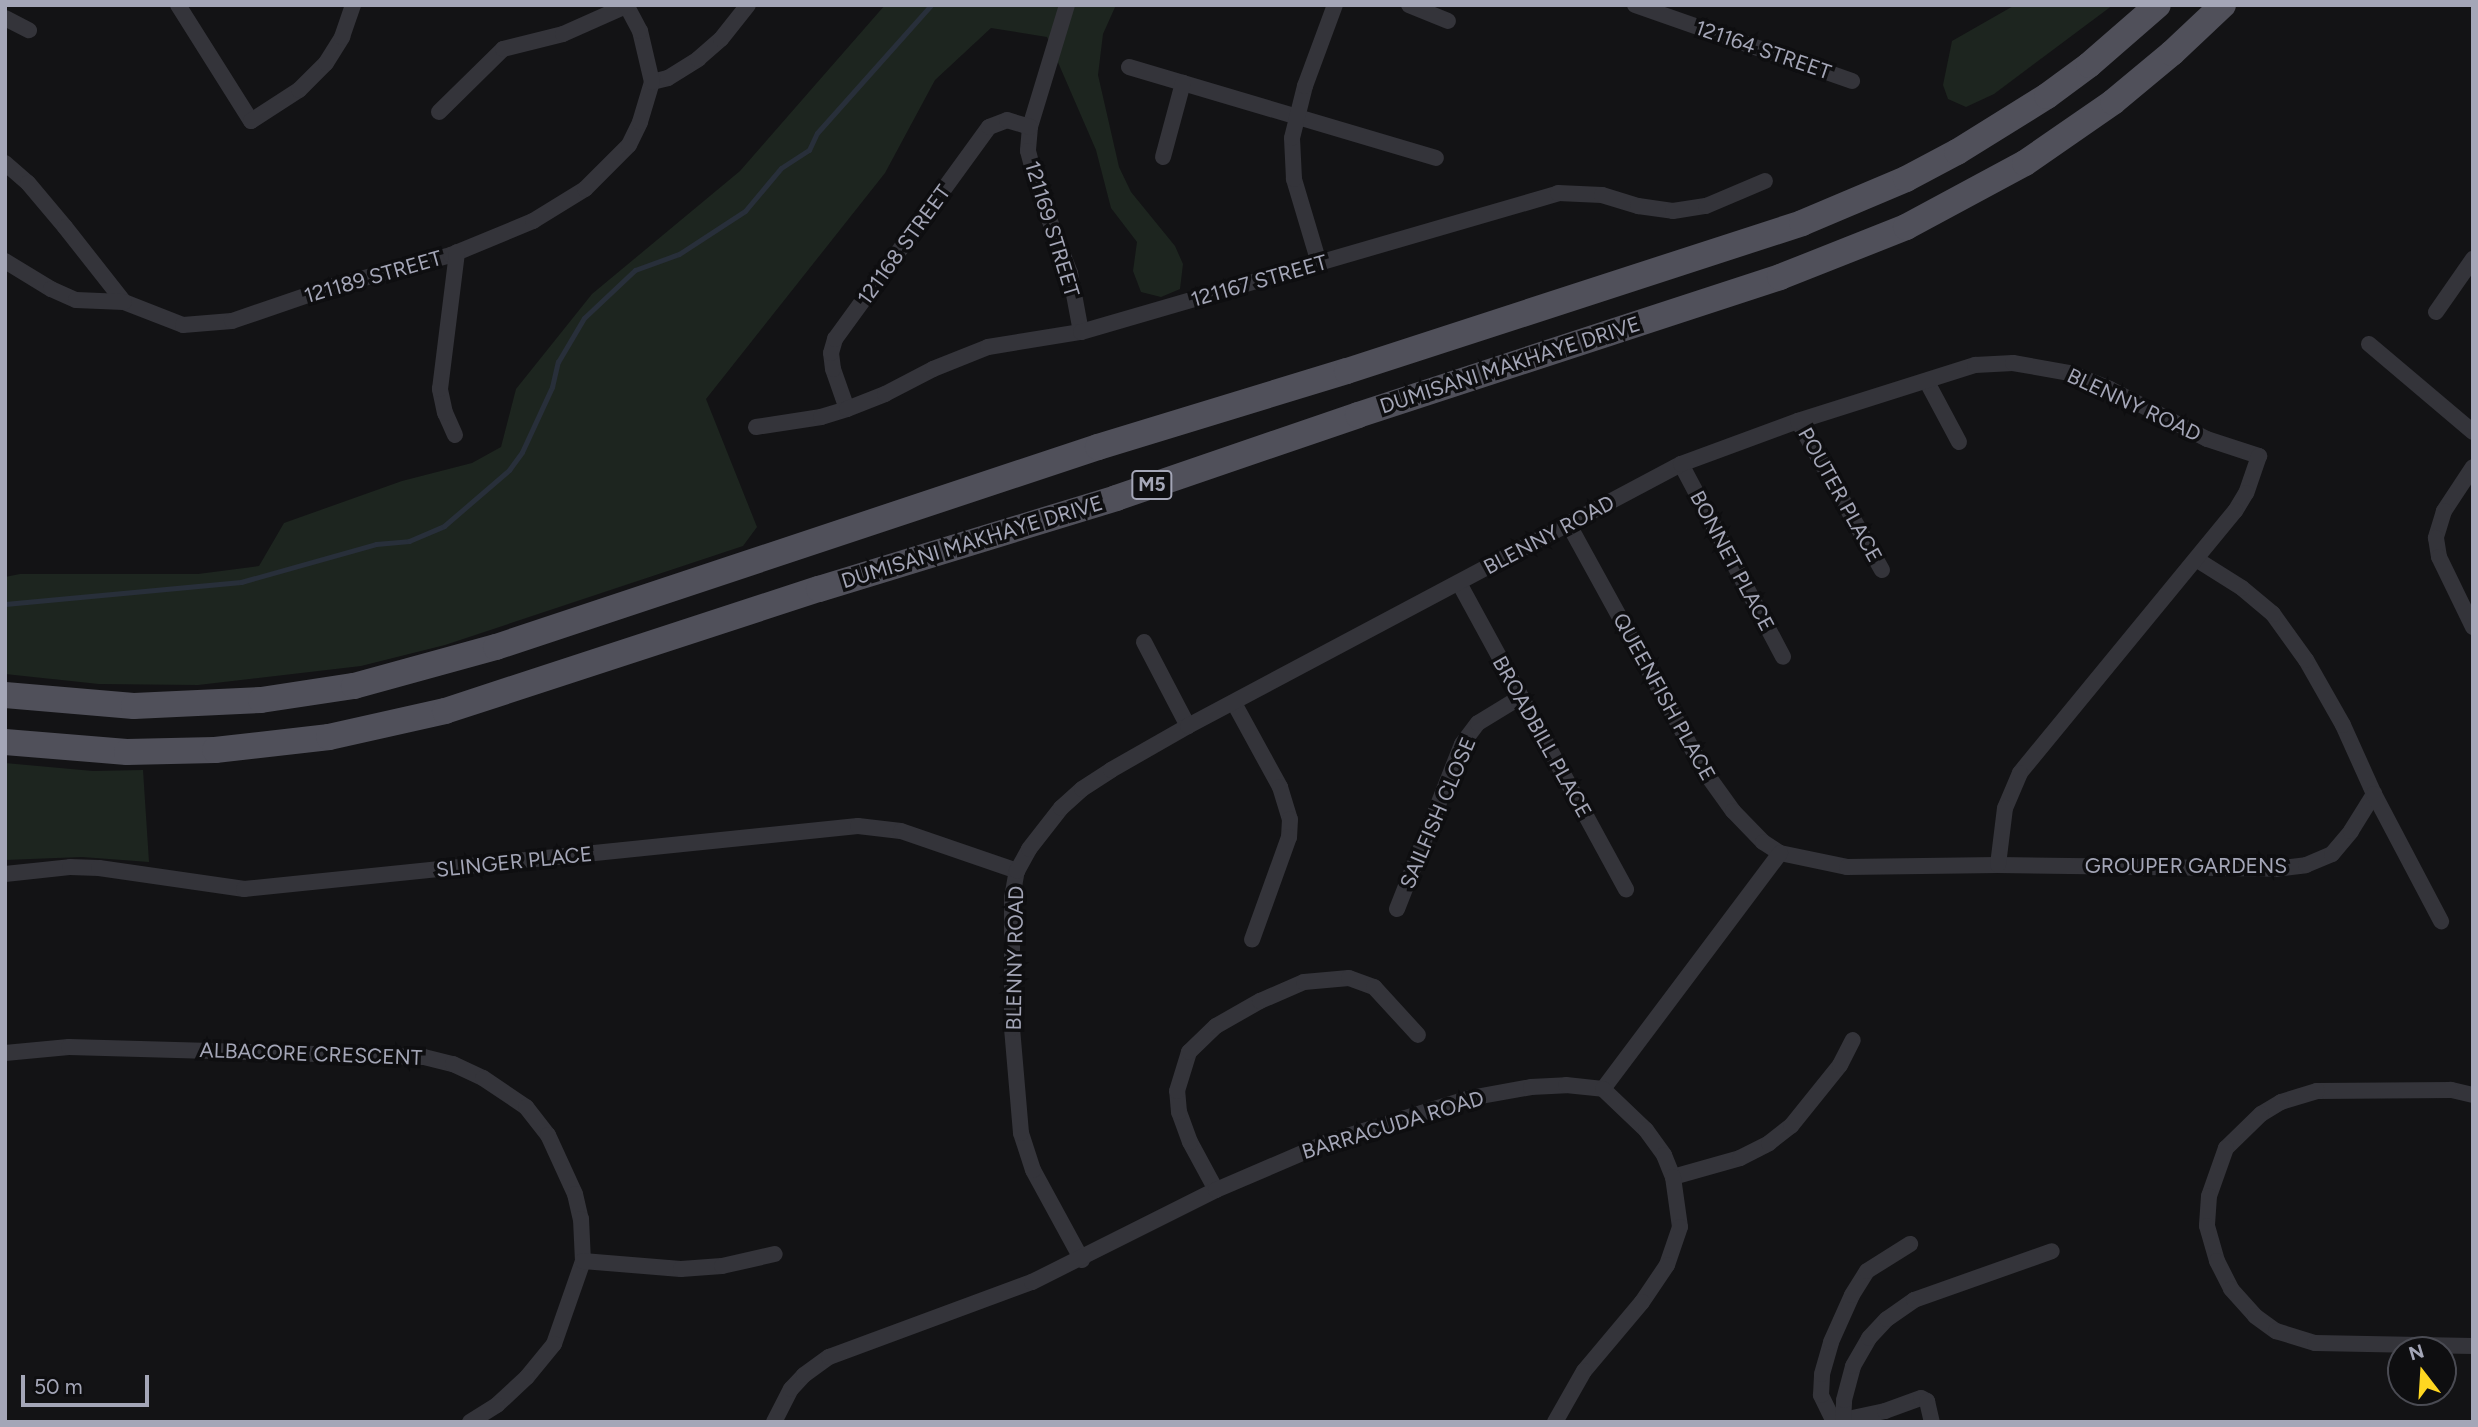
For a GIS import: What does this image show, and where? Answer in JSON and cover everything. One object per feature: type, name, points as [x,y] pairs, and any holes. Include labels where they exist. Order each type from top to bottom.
[{"type":"main road","name":"DUMISANI MAKHAYE DRIVE","points":[[5,695],[134,706],[261,700],[354,686],[496,648],[1098,447],[1347,371],[1802,223],[1906,179],[1957,152],[2047,96],[2089,65],[2158,5]]},
{"type":"main road","name":"DUMISANI MAKHAYE DRIVE","points":[[5,742],[128,752],[215,750],[329,737],[445,711],[819,589],[1116,498],[1346,419],[1780,278],[1906,227],[2025,163],[2113,103],[2172,53],[2222,5]]},
{"type":"street","points":[[178,5],[251,121],[299,90],[326,63],[342,37],[353,5]]},
{"type":"street","points":[[652,82],[667,78],[698,59],[721,39],[748,5]]},
{"type":"street","name":"121169 STREET","points":[[1067,5],[1030,127],[1028,151],[1032,170],[1070,273],[1081,332]]},
{"type":"street","points":[[1318,263],[1294,179],[1291,157],[1296,116],[1335,5]]},
{"type":"street","points":[[1409,5],[1448,21]]},
{"type":"street","name":"121164 STREET","points":[[1635,5],[1853,80]]},
{"type":"street","points":[[439,112],[503,49],[563,34],[626,6]]},
{"type":"street","name":"121189 STREET","points":[[124,302],[183,325],[232,321],[334,286],[457,252],[533,221],[600,176],[629,145],[640,122],[652,82],[640,31],[626,6]]},
{"type":"street","points":[[5,18],[29,30]]},
{"type":"street","points":[[1129,68],[1437,158]]},
{"type":"street","points":[[1163,157],[1183,83]]},
{"type":"street","name":"121168 STREET","points":[[847,409],[833,369],[831,353],[835,340],[989,127],[1007,120],[1030,127]]},
{"type":"street","points":[[5,163],[51,209],[124,302]]},
{"type":"street","name":"121167 STREET","points":[[756,427],[847,409],[988,347],[1081,332],[1558,193],[1602,195],[1638,206],[1673,211],[1706,206],[1765,181]]},
{"type":"street","points":[[455,435],[440,389],[457,252]]},
{"type":"street","points":[[2436,312],[2468,275],[2473,259]]},
{"type":"street","points":[[5,261],[51,289],[76,300],[124,302]]},
{"type":"street","points":[[2369,344],[2473,432]]},
{"type":"street","name":"BLENNY ROAD","points":[[1082,1260],[1033,1170],[1021,1133],[1012,1028],[1012,898],[1017,871],[1047,824],[1082,789],[1188,726],[1234,704],[1681,464],[1798,421],[1975,365],[2013,363],[2042,366],[2110,389],[2207,439],[2259,456],[2246,494],[2196,559]]},
{"type":"street","points":[[1927,382],[1959,442]]},
{"type":"street","name":"POUTER PLACE","points":[[1798,421],[1882,570]]},
{"type":"street","name":"BONNET PLACE","points":[[1681,464],[1783,657]]},
{"type":"street","points":[[2472,626],[2440,557],[2436,538],[2444,511],[2473,467]]},
{"type":"street","name":"QUEENFISH PLACE","points":[[1569,525],[1705,772],[1733,811],[1763,842],[1780,853]]},
{"type":"street","points":[[1998,865],[2005,808],[2020,773],[2196,559],[2267,609],[2293,640],[2343,724],[2374,794],[2441,921]]},
{"type":"street","name":"BROADBILL PLACE","points":[[1459,583],[1519,698],[1626,889]]},
{"type":"street","points":[[1144,642],[1188,726]]},
{"type":"street","name":"SAILFISH CLOSE","points":[[1397,909],[1462,744],[1479,723],[1519,698]]},
{"type":"street","points":[[1234,704],[1280,787],[1290,819],[1289,837],[1252,940]]},
{"type":"street","name":"GROUPER GARDENS","points":[[1780,853],[1847,867],[1998,865],[2275,869],[2306,865],[2332,854],[2341,845],[2374,794]]},
{"type":"street","name":"SLINGER PLACE","points":[[5,874],[70,867],[99,868],[244,889],[858,826],[901,831],[1017,871]]},
{"type":"street","points":[[1555,1422],[1584,1371],[1642,1302],[1667,1265],[1680,1227],[1673,1177],[1664,1154],[1646,1129],[1602,1089],[1780,853]]},
{"type":"street","points":[[1216,1191],[1190,1142],[1179,1112],[1177,1091],[1189,1052],[1216,1026],[1260,1001],[1304,982],[1349,978],[1374,987],[1418,1035]]},
{"type":"street","points":[[1673,1177],[1740,1158],[1769,1143],[1791,1126],[1840,1065],[1853,1040]]},
{"type":"street","name":"ALBACORE CRESCENT","points":[[5,1053],[69,1047],[424,1057],[453,1064],[505,1091],[526,1107],[548,1135],[575,1194],[581,1219],[583,1261],[554,1344],[527,1377],[496,1405],[470,1422]]},
{"type":"street","name":"BARRACUDA ROAD","points":[[774,1422],[791,1389],[804,1375],[829,1357],[972,1306],[1082,1260],[1216,1191],[1328,1142],[1470,1098],[1531,1087],[1566,1085],[1602,1089]]},
{"type":"street","points":[[2473,1095],[2451,1090],[2317,1091],[2281,1102],[2261,1114],[2226,1148],[2210,1196],[2207,1226],[2217,1261],[2231,1289],[2255,1316],[2276,1331],[2315,1343],[2473,1346]]},
{"type":"street","points":[[1840,1421],[1821,1395],[1822,1374],[1831,1342],[1852,1295],[1867,1272],[1910,1244]]},
{"type":"street","points":[[1840,1421],[1853,1366],[1869,1338],[1887,1318],[1914,1300],[2052,1251]]},
{"type":"street","points":[[583,1261],[681,1269],[722,1266],[775,1254]]},
{"type":"street","points":[[1840,1421],[1885,1411],[1921,1398],[1927,1401],[1932,1422]]},
{"type":"shaded area","points":[[885,5],[1116,5],[1103,34],[1098,75],[1119,167],[1131,192],[1175,246],[1183,264],[1180,289],[1161,297],[1141,292],[1133,271],[1137,242],[1111,208],[1096,150],[1047,37],[991,28],[935,80],[885,173],[706,399],[757,527],[743,546],[445,645],[361,666],[198,685],[99,684],[5,674],[5,577],[20,574],[198,574],[259,566],[284,523],[402,481],[472,463],[501,447],[516,389],[592,294],[740,171]]},
{"type":"shaded area","points":[[2015,5],[2113,5],[1994,94],[1966,107],[1948,99],[1943,85],[1952,41]]},
{"type":"shaded area","points":[[5,763],[93,771],[143,770],[149,862],[82,857],[5,860]]},
{"type":"waterway","points":[[5,604],[241,582],[376,544],[409,541],[444,526],[509,470],[522,452],[552,387],[558,362],[584,318],[635,270],[679,254],[745,211],[781,168],[809,150],[817,133],[931,5]]}]
